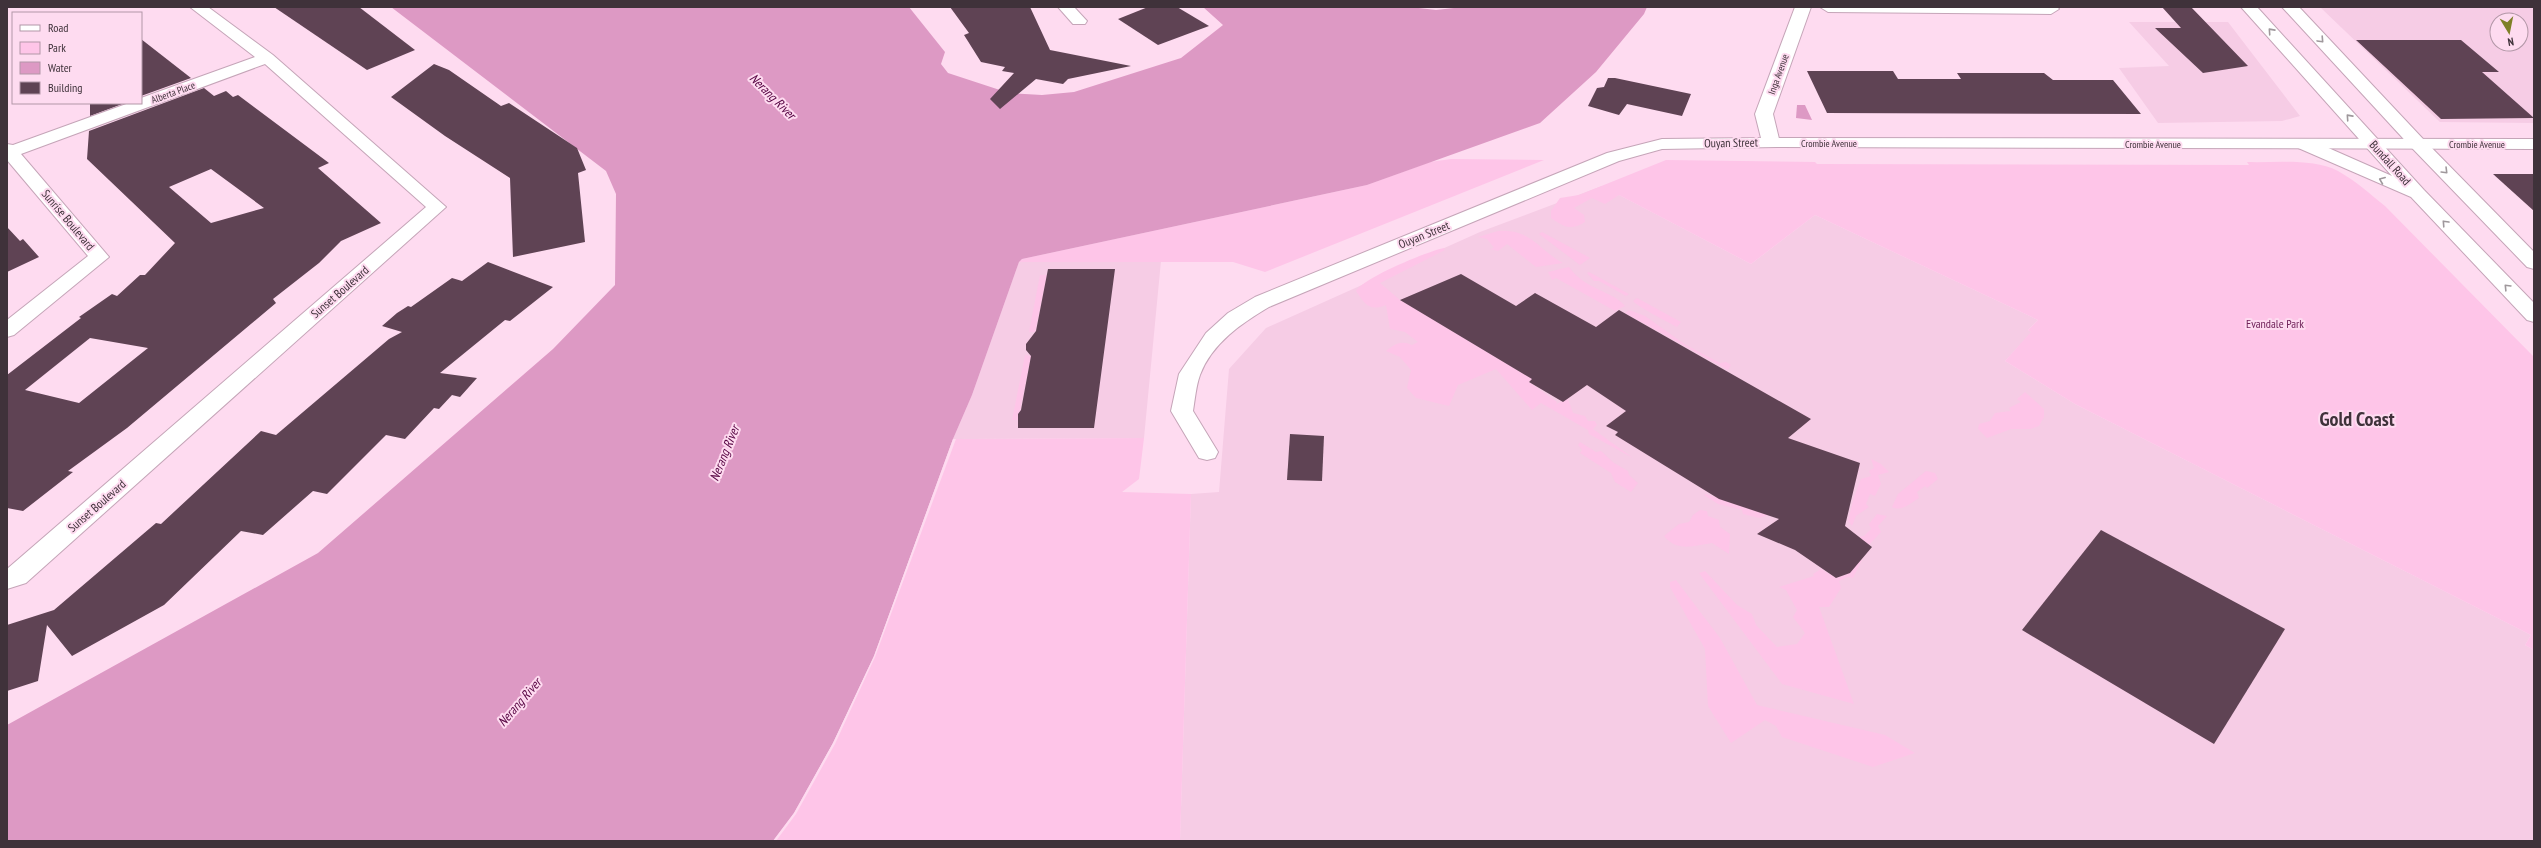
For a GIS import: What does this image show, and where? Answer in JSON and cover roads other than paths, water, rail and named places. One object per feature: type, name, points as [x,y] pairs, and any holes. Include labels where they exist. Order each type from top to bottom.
[{"type":"street","name":"Sunset Boulevard","points":[[7,580],[23,571],[437,207],[267,58],[198,7]]},
{"type":"street","points":[[1066,7],[1079,21]]},
{"type":"street","name":"Inga Avenue","points":[[1771,142],[1764,114],[1802,7]]},
{"type":"street","points":[[1828,7],[2051,9]]},
{"type":"street","name":"Bundall Road","points":[[2249,7],[2418,194],[2534,315]]},
{"type":"street","points":[[2290,7],[2418,144],[2534,263]]},
{"type":"street","name":"Alberta Place","points":[[142,103],[267,58]]},
{"type":"street","name":"Alberta Place","points":[[9,150],[138,104]]},
{"type":"street","name":"Crombie Avenue","points":[[1771,142],[2534,144]]},
{"type":"street","name":"Ouyan Street","points":[[1207,452],[1182,411],[1190,374],[1213,338],[1235,318],[1262,302],[1613,157],[1662,144],[1771,142]]},
{"type":"street","points":[[2302,143],[2373,176],[2418,194]]},
{"type":"street","name":"Sunrise Boulevard","points":[[7,330],[99,257],[9,150]]},
{"type":"water","name":"Nerang River","points":[[391,7],[909,7],[945,52],[941,64],[948,73],[1009,93],[1042,95],[1074,92],[1181,58],[1223,25],[1203,7],[1410,7],[1436,10],[1463,7],[1647,7],[1644,14],[1596,72],[1540,123],[1367,185],[1022,259],[1019,262],[972,395],[953,439],[874,656],[833,743],[794,813],[773,841],[7,841],[7,725],[318,553],[553,349],[615,285],[616,194],[606,171]]},
{"type":"water","points":[[1797,105],[1805,105],[1812,120],[1796,118]]},
{"type":"district","name":"Gold Coast","points":[[2357,419]]},
{"type":"park label","name":"Evandale Park","points":[[2275,324]]}]
